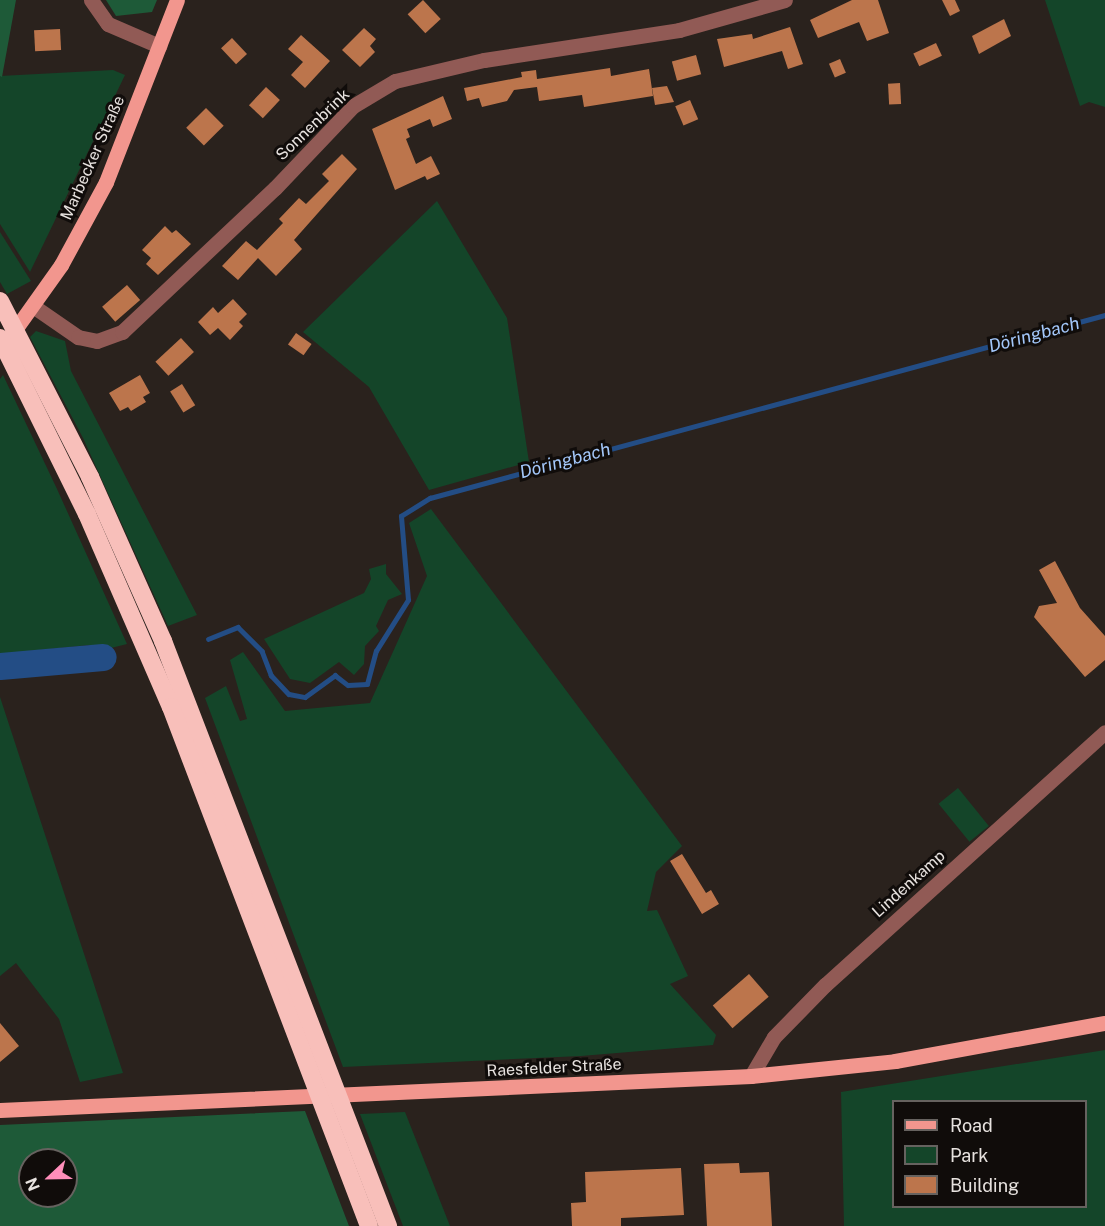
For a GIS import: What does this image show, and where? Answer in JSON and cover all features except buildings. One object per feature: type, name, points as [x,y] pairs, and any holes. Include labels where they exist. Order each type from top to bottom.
[{"type":"highway","points":[[2,305],[28,371],[90,477],[163,640],[304,1033],[353,1160],[388,1226]]},
{"type":"highway","points":[[0,338],[28,371]]},
{"type":"highway","points":[[353,1160],[369,1226]]},
{"type":"main road","name":"Marbecker Straße","points":[[0,350],[66,256],[106,182],[177,0]]},
{"type":"main road","name":"Raesfelder Straße","points":[[0,1110],[752,1076],[895,1061],[1105,1023]]},
{"type":"street","points":[[91,0],[108,24],[159,46]]},
{"type":"street","name":"Sonnenbrink","points":[[33,306],[78,337],[97,341],[122,332],[275,188],[354,106],[395,81],[484,60],[679,30],[785,0]]},
{"type":"street","name":"Lindenkamp","points":[[752,1076],[774,1037],[825,985],[1105,732]]},
{"type":"green space","points":[[0,0],[16,0],[2,77],[0,76]]},
{"type":"green space","points":[[106,0],[157,0],[152,12],[116,16]]},
{"type":"green space","points":[[1045,0],[1105,0],[1105,107],[1089,102],[1080,106]]},
{"type":"green space","points":[[113,70],[125,75],[30,272],[0,224],[0,76]]},
{"type":"green space","points":[[437,201],[507,318],[529,462],[429,490],[369,387],[303,332]]},
{"type":"green space","points":[[0,232],[31,281],[7,294],[0,282]]},
{"type":"green space","points":[[36,331],[65,341],[71,371],[197,615],[168,626],[83,438],[30,337]]},
{"type":"green space","points":[[3,375],[127,644],[103,650],[89,645],[0,654],[0,379]]},
{"type":"green space","points":[[431,509],[682,846],[656,872],[647,911],[657,910],[688,976],[670,984],[716,1035],[713,1045],[581,1056],[343,1067],[205,698],[226,686],[240,721],[247,719],[230,660],[243,652],[285,711],[370,703],[427,576],[409,523]]},
{"type":"green space","points":[[386,564],[386,574],[402,594],[388,600],[376,626],[379,631],[365,646],[364,664],[354,675],[339,662],[310,683],[290,679],[264,639],[364,593],[371,579],[369,569]]},
{"type":"green space","points":[[0,697],[123,1073],[80,1082],[59,1019],[16,963],[0,976]]},
{"type":"green space","points":[[958,788],[989,826],[969,842],[939,804]]},
{"type":"green space","points":[[1105,1050],[1105,1226],[844,1226],[841,1092]]},
{"type":"green space","points":[[305,1111],[349,1226],[0,1226],[0,1125]]},
{"type":"green space","points":[[405,1112],[450,1226],[403,1226],[360,1114]]},
{"type":"waterway","name":"Döringbach","points":[[208,639],[238,627],[262,651],[271,675],[289,694],[305,697],[335,675],[348,685],[367,684],[376,651],[408,600],[401,516],[430,498],[1105,315]]},
{"type":"waterway","name":"Döringbach","points":[[0,666],[103,657]]}]
